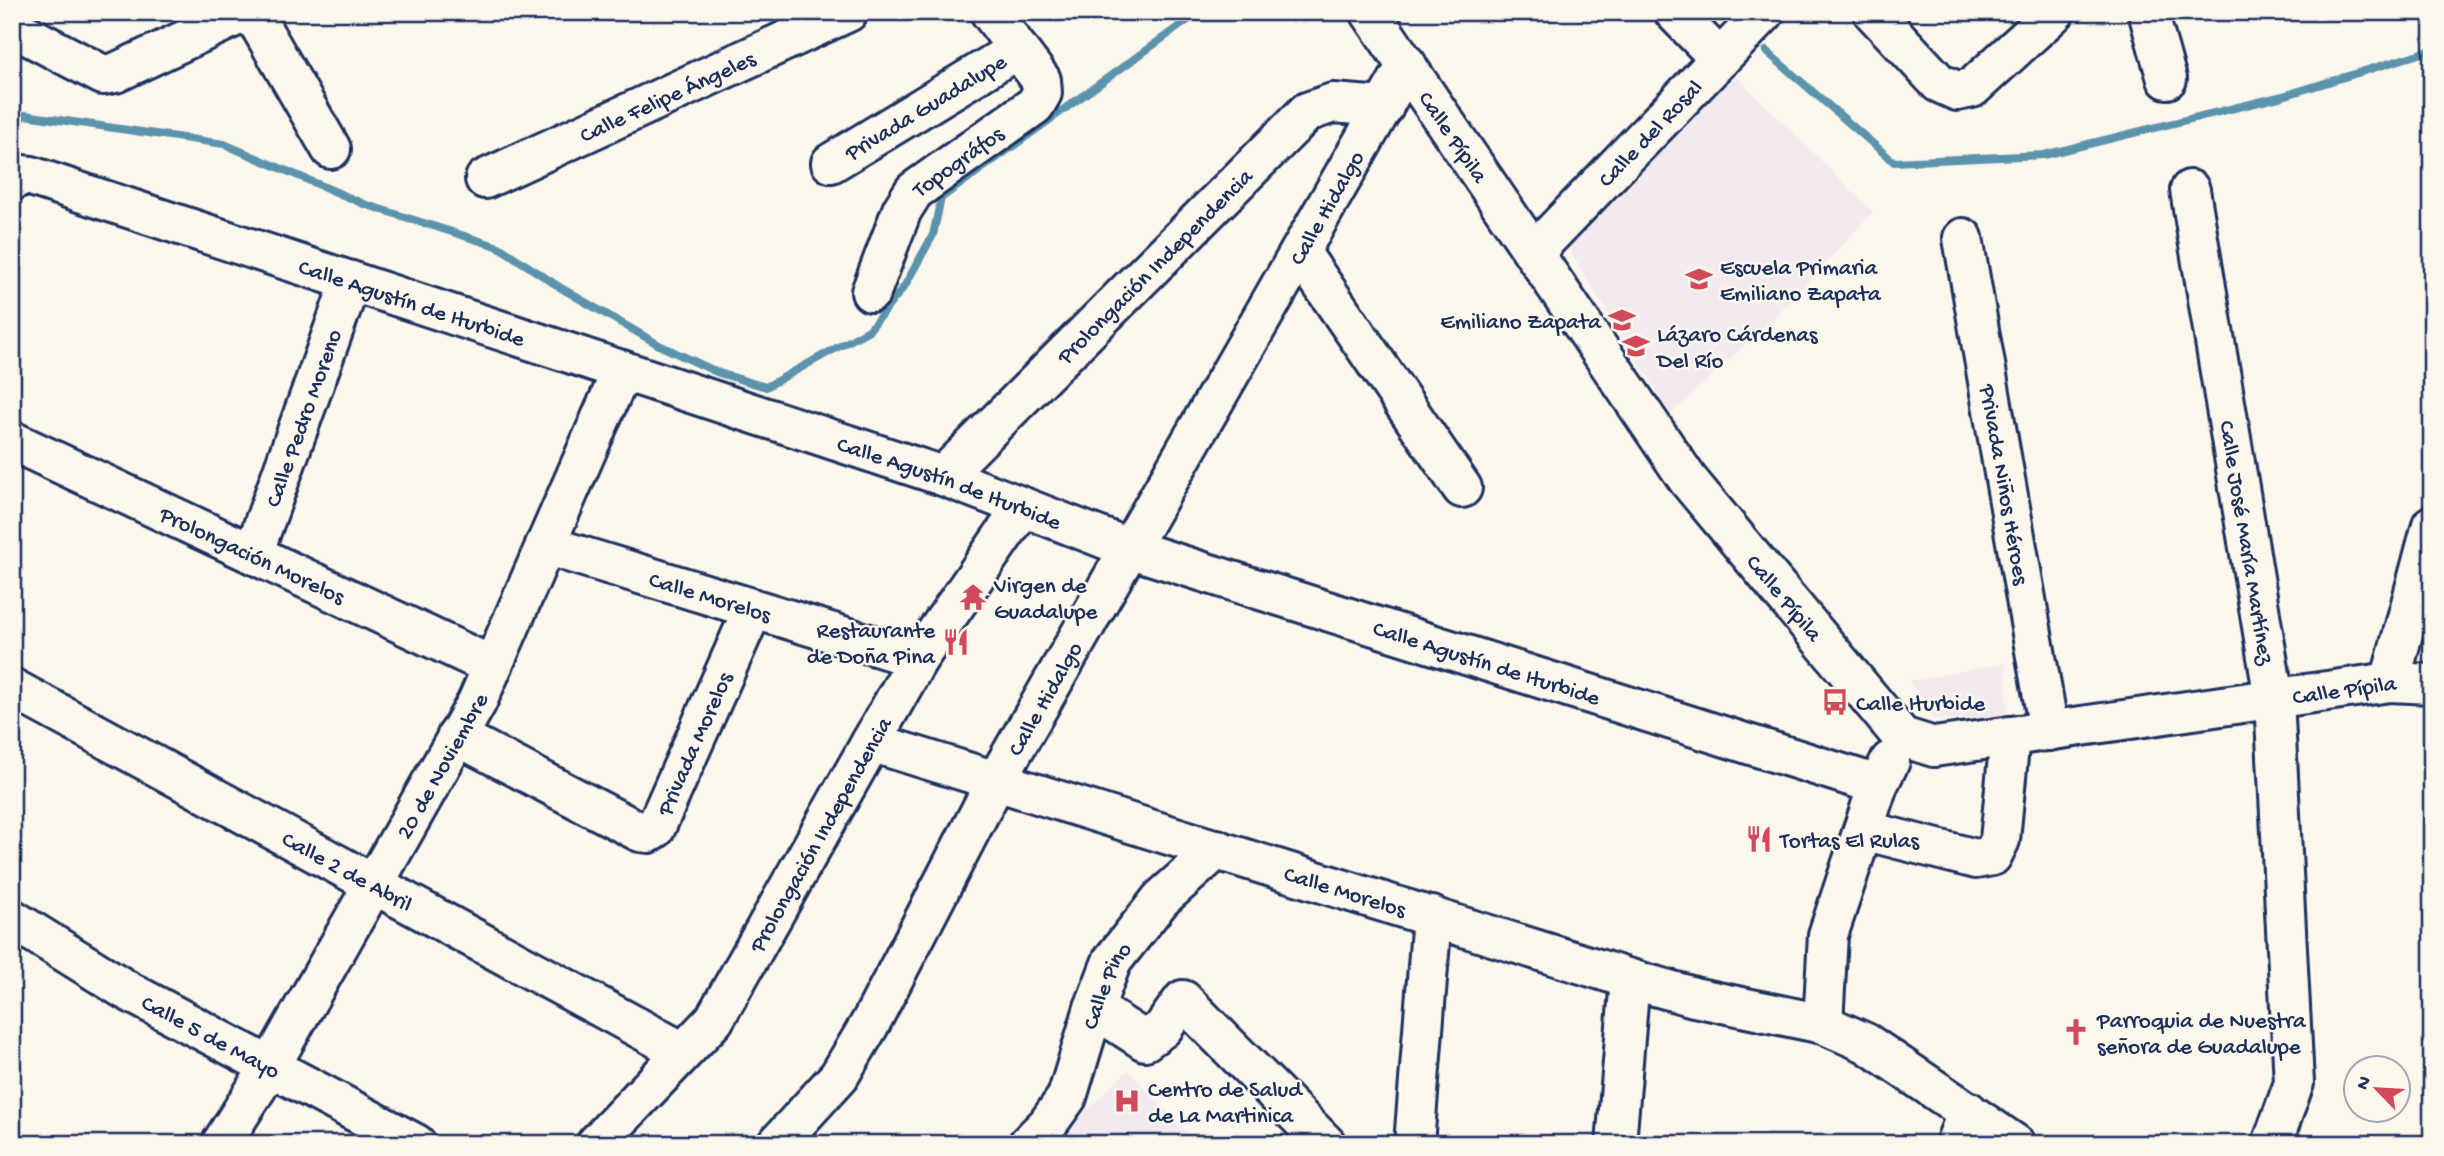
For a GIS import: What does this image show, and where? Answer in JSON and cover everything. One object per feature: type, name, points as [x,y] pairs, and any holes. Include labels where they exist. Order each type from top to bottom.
[{"type":"street","points":[[18,39],[103,75],[115,73],[245,12]]},
{"type":"street","points":[[252,12],[331,149]]},
{"type":"street","name":"Calle Felipe Ángeles","points":[[485,179],[848,12]]},
{"type":"street","points":[[990,12],[1017,49]]},
{"type":"street","name":"Calle Pípila","points":[[1370,12],[1688,480],[1902,737],[1934,747],[2390,682],[2432,684]]},
{"type":"street","points":[[1674,12],[1720,59]]},
{"type":"street","name":"Calle del Rosal","points":[[1534,252],[1765,12]]},
{"type":"street","points":[[1873,12],[1940,83],[1957,92],[1972,88],[2055,12]]},
{"type":"street","points":[[2148,12],[2167,79]]},
{"type":"street","name":"Topográfos","points":[[871,292],[902,210],[914,191],[1035,105],[1042,93],[1041,80],[1017,49]]},
{"type":"street","name":"Privada Guadalupe","points":[[831,163],[1017,49]]},
{"type":"street","name":"Calle Hidalgo","points":[[777,1144],[839,1076],[871,1021],[996,781],[1407,65]]},
{"type":"street","name":"Prolongación Independencia","points":[[943,476],[1307,112],[1334,103],[1384,107]]},
{"type":"street","name":"Calle Agustín de Iturbide","points":[[17,178],[31,176],[943,476],[1131,549],[1878,785]]},
{"type":"street","name":"Calle José María Martínez","points":[[2190,190],[2274,699],[2294,1083],[2272,1144]]},
{"type":"street","name":"Privada Niños Héroes","points":[[1963,238],[2049,731]]},
{"type":"street","points":[[1300,252],[1462,488]]},
{"type":"street","name":"Calle Pedro Moreno","points":[[253,554],[351,281]]},
{"type":"street","name":"20 de Noviembre","points":[[221,1144],[270,1067],[477,702],[622,370]]},
{"type":"street","name":"Prolongación Morelos","points":[[12,441],[492,666]]},
{"type":"street","name":"Prolongación Independencia","points":[[596,1144],[714,1020],[918,659],[1023,507]]},
{"type":"street","points":[[2390,682],[2432,525]]},
{"type":"street","name":"Calle Morelos","points":[[545,545],[918,659]]},
{"type":"street","name":"Privada Morelos","points":[[457,736],[640,832],[649,833],[655,829],[753,609]]},
{"type":"street","name":"Calle 2 de Abril","points":[[12,688],[683,1052]]},
{"type":"street","points":[[1863,830],[1976,859],[1992,856],[2000,840],[2010,736]]},
{"type":"street","points":[[1823,1024],[1828,935],[1878,785],[1902,737]]},
{"type":"street","name":"Calle Morelos","points":[[871,742],[1630,979],[1694,997],[1823,1024],[1866,1043],[1962,1128],[2015,1144]]},
{"type":"street","name":"Calle Pino","points":[[1046,1138],[1067,1097],[1094,1008],[1112,961],[1161,899],[1217,849]]},
{"type":"street","points":[[1414,1144],[1432,916]]},
{"type":"street","name":"Calle 5 de Mayo","points":[[12,919],[126,990],[416,1144]]},
{"type":"street","points":[[1616,1144],[1630,979]]},
{"type":"street","points":[[1094,1008],[1145,1041],[1163,1028],[1183,1000],[1325,1144]]},
{"type":"shaded area","name":"Escuela Primaria Emiliano Zapata","points":[[1731,71],[1873,212],[1776,316],[1671,414],[1564,242]]},
{"type":"shaded area","points":[[2006,663],[2007,717],[1933,719],[1909,681]]},
{"type":"shaded area","name":"Centro de Salud de La Martinica","points":[[1128,1070],[1198,1144],[1074,1144],[1064,1132]]},
{"type":"waterway","points":[[12,125],[25,115],[224,144],[364,204],[499,247],[561,288],[661,346],[719,373],[766,387],[869,330],[904,287],[933,235],[941,198],[1199,12]]},
{"type":"waterway","points":[[1723,12],[1729,17]]},
{"type":"waterway","points":[[1766,51],[1894,162],[2044,155],[2283,96],[2432,50]]},
{"type":"place","name":"Escuela Primaria Emiliano Zapata","points":[[1699,279]]},
{"type":"place","name":"Emiliano Zapata","points":[[1622,320]]},
{"type":"place","name":"Lázaro Cárdenas Del Río","points":[[1636,346]]},
{"type":"place","name":"Virgen de Guadalupe","points":[[973,597]]},
{"type":"place","name":"Restaurante de Doña Pina","points":[[956,642]]},
{"type":"place","name":"Calle Iturbide","points":[[1835,702]]},
{"type":"place","name":"Tortas El Rulas","points":[[1759,839]]},
{"type":"place","name":"Parroquia de Nuestra señora de Guadalupe","points":[[2076,1032]]},
{"type":"place","name":"Centro de Salud de La Martinica","points":[[1127,1101]]}]
